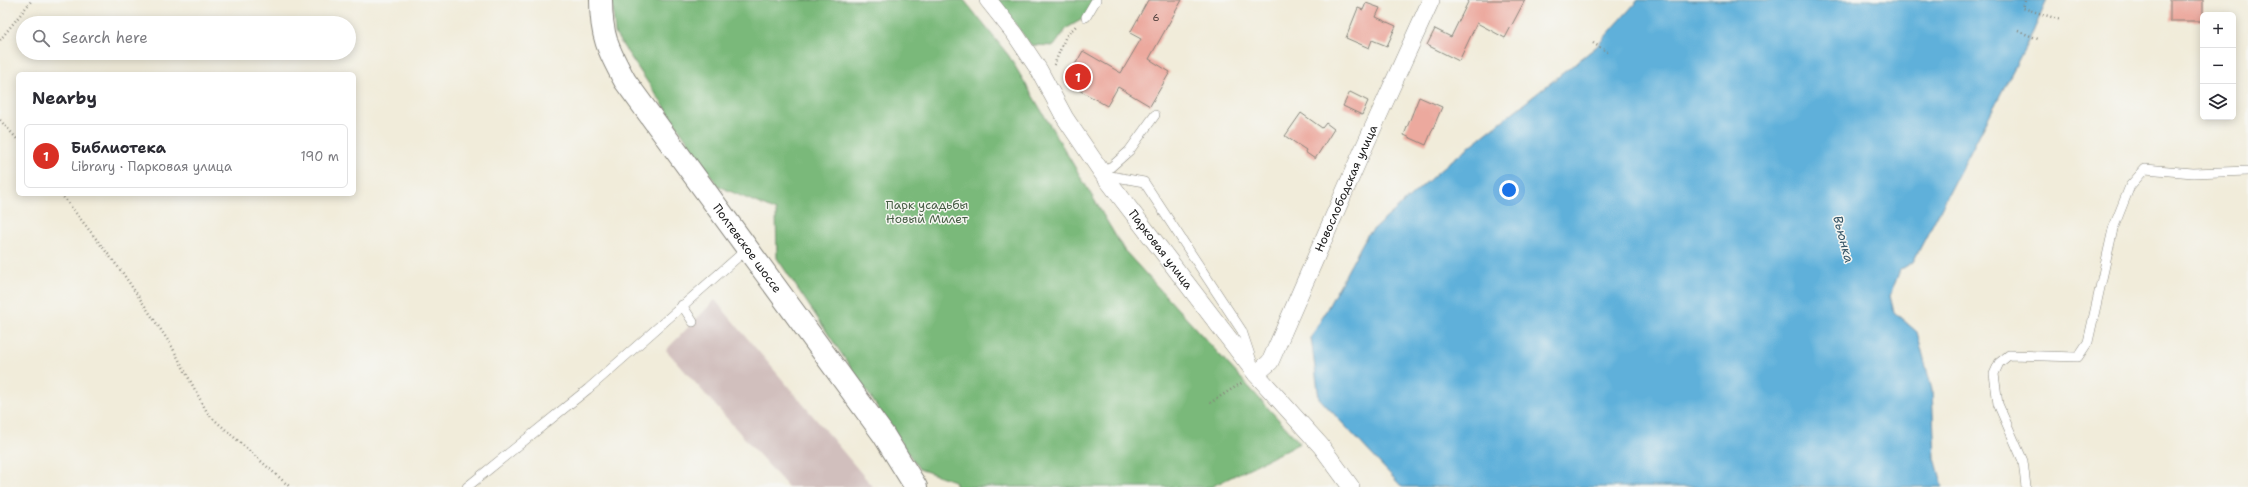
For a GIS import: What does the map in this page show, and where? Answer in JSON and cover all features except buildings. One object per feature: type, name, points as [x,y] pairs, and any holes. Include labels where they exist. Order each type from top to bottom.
[{"type":"street","name":"Полтевское шоссе","points":[[602,0],[601,24],[610,53],[625,81],[883,434],[916,487]]},
{"type":"street","name":"Парковая улица","points":[[988,0],[1015,34],[1042,75],[1065,118],[1103,174],[1256,374],[1312,435],[1351,487]]},
{"type":"street","name":"Новослободская улица","points":[[1256,374],[1270,362],[1357,163],[1431,0]]},
{"type":"lane","points":[[1086,17],[1096,0]]},
{"type":"lane","points":[[1103,174],[1129,151],[1156,114]]},
{"type":"lane","points":[[2026,487],[2023,461],[1998,404],[1994,374],[1999,363],[2009,355],[2078,357],[2088,342],[2113,229],[2130,186],[2145,169],[2193,173],[2248,171]]},
{"type":"lane","points":[[1103,174],[1144,182],[1242,331],[1256,374]]},
{"type":"lane","points":[[467,487],[588,389],[747,249]]},
{"type":"lane","points":[[682,305],[694,322]]},
{"type":"path","points":[[19,16],[32,0]]},
{"type":"path","points":[[2025,1],[2023,8],[2061,20]]},
{"type":"path","points":[[1042,75],[1050,70],[1055,64],[1066,36],[1086,17]]},
{"type":"path","points":[[0,40],[16,20]]},
{"type":"path","points":[[2018,31],[2038,39]]},
{"type":"path","points":[[1593,42],[1609,53]]},
{"type":"path","points":[[0,120],[16,138]]},
{"type":"path","points":[[63,196],[122,272],[171,345],[208,414],[290,487]]},
{"type":"path","points":[[1210,403],[1256,374]]},
{"type":"shaded area","points":[[715,300],[873,487],[788,487],[666,350]]},
{"type":"green space","name":"Парк усадьбы Новый Милет","points":[[612,0],[964,0],[1009,56],[1124,250],[1300,443],[1211,487],[956,487],[954,481],[919,469],[777,258],[776,211],[718,186],[615,34]]},
{"type":"green space","points":[[997,0],[1096,0],[1086,17],[1067,28],[1054,46],[1031,45]]},
{"type":"water","name":"Вьюнка","points":[[1638,0],[2047,0],[2033,32],[1913,262],[1900,270],[1890,296],[1894,312],[1917,332],[1932,390],[1935,458],[1943,487],[1402,487],[1319,398],[1311,338],[1367,235],[1446,165],[1596,47]]},
{"type":"place","name":"Библиотека","points":[[1078,77]]}]
